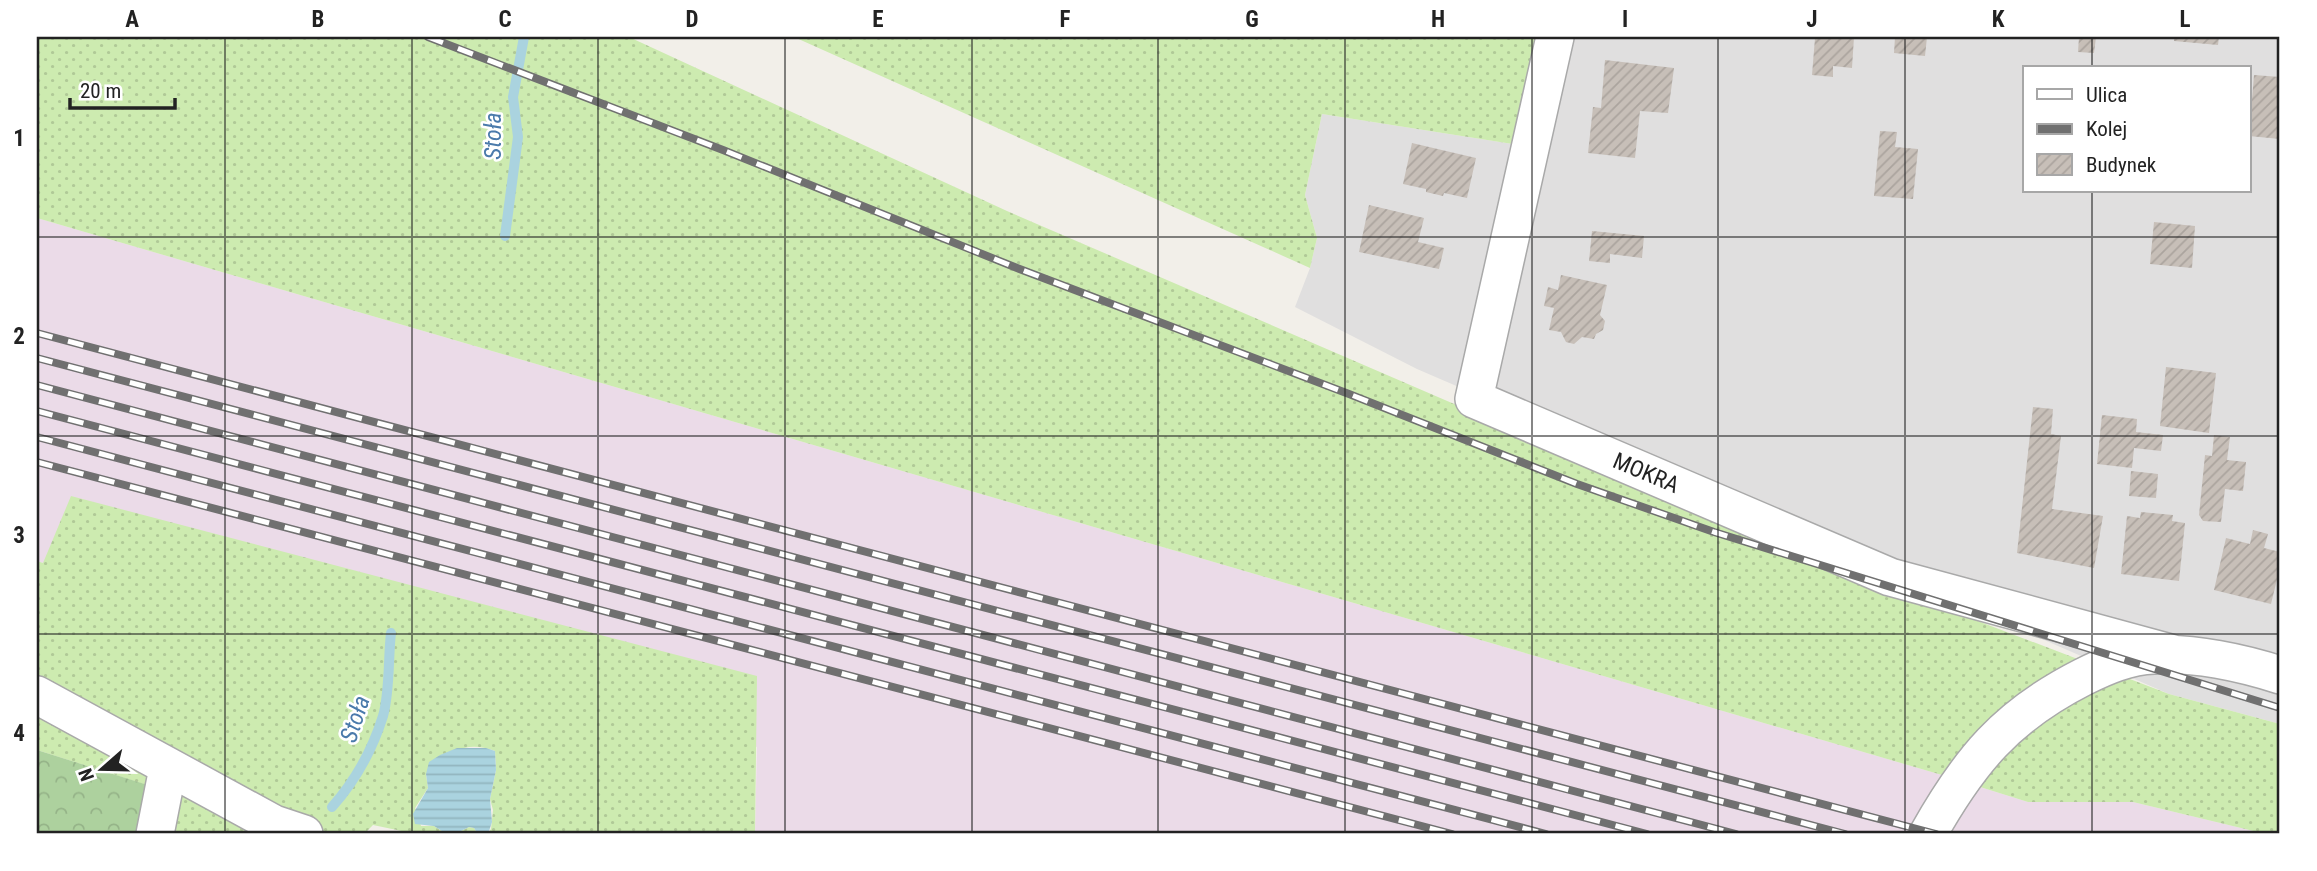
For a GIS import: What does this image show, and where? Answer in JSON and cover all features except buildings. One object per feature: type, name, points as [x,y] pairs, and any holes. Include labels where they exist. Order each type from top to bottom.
[{"type":"street","name":"MOKRA","points":[[1555,37],[1474,400],[1890,577],[2174,654]]},
{"type":"street","points":[[1928,834],[1977,757],[2011,723],[2052,693],[2108,665],[2150,655],[2174,654],[2257,668],[2280,675]]},
{"type":"street","points":[[37,695],[274,824],[304,834]]},
{"type":"street","points":[[155,834],[168,768]]},
{"type":"shaded area","points":[[1539,37],[2280,37],[2280,724],[2169,694],[1417,369],[1295,307],[1310,268],[1317,238],[1305,195],[1322,114],[1519,145]]},
{"type":"shaded area","points":[[37,218],[2028,802],[2133,802],[2266,834],[755,834],[757,747],[366,642],[175,606],[37,561]]},
{"type":"green space","points":[[37,37],[629,37],[1007,211],[1795,551],[2169,694],[2280,724],[2280,834],[2266,834],[2133,802],[2028,802],[37,218]]},
{"type":"green space","points":[[794,37],[1539,37],[1519,145],[1322,114],[1305,195],[1317,238],[1310,268]]},
{"type":"green space","points":[[71,496],[757,676],[755,834],[488,834],[493,810],[490,799],[496,770],[495,751],[474,747],[457,751],[426,774],[428,788],[415,808],[421,826],[434,826],[445,833],[455,834],[416,834],[373,825],[364,834],[141,834],[153,787],[37,750],[37,561],[43,563]]},
{"type":"green space","points":[[37,750],[154,787],[141,834],[37,834]]},
{"type":"green space","points":[[469,827],[474,828],[478,834],[455,834]]},
{"type":"water","points":[[457,748],[486,748],[495,751],[496,770],[490,799],[492,822],[488,834],[478,834],[474,828],[469,827],[455,834],[445,833],[434,826],[415,824],[413,814],[428,788],[426,774],[429,762]]},
{"type":"waterway","name":"Stoła","points":[[505,236],[518,137],[513,97],[524,37]]},
{"type":"waterway","name":"Stoła","points":[[332,807],[362,764],[383,716],[391,633]]},
{"type":"railway","points":[[428,37],[1577,484],[1714,532],[2280,708]]},
{"type":"railway","points":[[37,333],[1936,834]]},
{"type":"railway","points":[[37,358],[1845,834]]},
{"type":"railway","points":[[37,385],[1736,834]]},
{"type":"railway","points":[[37,411],[1647,834]]},
{"type":"railway","points":[[37,437],[1546,834]]},
{"type":"railway","points":[[37,462],[1452,834]]}]
